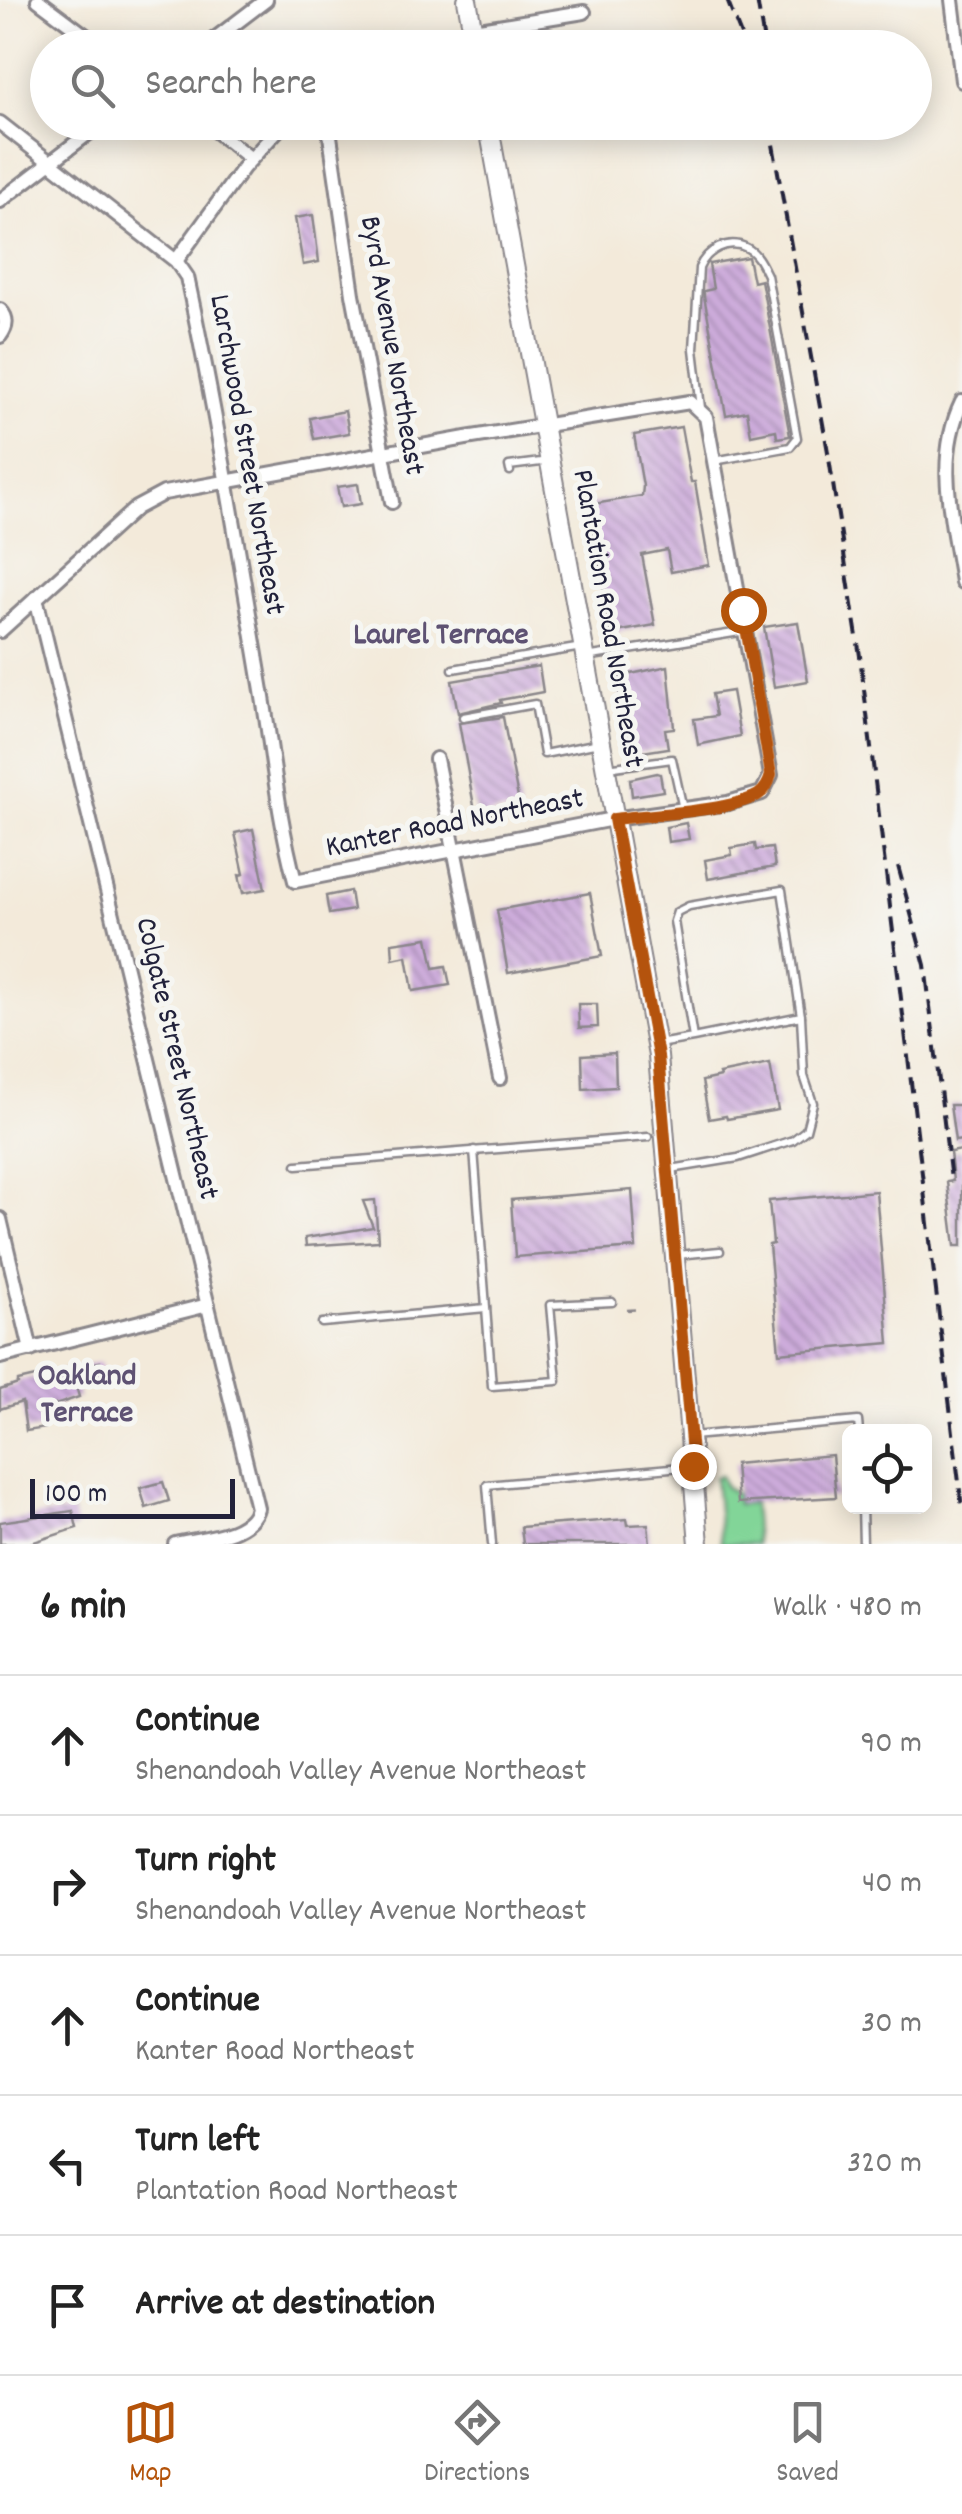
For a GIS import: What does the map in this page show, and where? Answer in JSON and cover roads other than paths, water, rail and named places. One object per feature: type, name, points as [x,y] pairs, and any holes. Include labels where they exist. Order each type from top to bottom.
[{"type":"street","points":[[38,0],[78,30]]},
{"type":"street","points":[[227,30],[266,0]]},
{"type":"street","points":[[468,0],[473,30]]},
{"type":"street","points":[[952,0],[962,81]]},
{"type":"street","points":[[511,30],[584,12]]},
{"type":"street","name":"Larchwood Street Northeast","points":[[0,123],[176,261],[187,277],[228,481],[286,846],[296,881]]},
{"type":"street","points":[[0,202],[79,140]]},
{"type":"street","points":[[228,140],[251,158]]},
{"type":"street","points":[[176,261],[268,140]]},
{"type":"street","name":"Byrd Avenue Northeast","points":[[331,140],[392,502]]},
{"type":"street","name":"Plantation Road Northeast","points":[[491,140],[656,1044],[699,1544]]},
{"type":"street","points":[[0,310],[6,326],[0,336]]},
{"type":"street","points":[[0,631],[146,501],[164,493],[681,402],[701,409],[747,630]]},
{"type":"street","points":[[962,402],[945,463],[962,582]]},
{"type":"street","name":"Colgate Street Northeast","points":[[36,598],[257,1508],[243,1527],[180,1543]]},
{"type":"street","name":"Kanter Road Northeast","points":[[296,881],[757,795],[768,785],[771,775],[747,630]]},
{"type":"street","points":[[436,759],[500,1078]]},
{"type":"street","points":[[0,1219],[31,1350]]},
{"type":"street","points":[[0,1357],[208,1304]]},
{"type":"lane","points":[[701,409],[694,349],[699,268],[704,257],[720,246],[747,248],[758,258],[766,275],[796,438],[790,447],[714,461]]},
{"type":"lane","points":[[510,471],[509,466],[550,460]]},
{"type":"lane","points":[[453,670],[747,630]]},
{"type":"lane","points":[[462,717],[535,704],[544,754],[600,743]]},
{"type":"lane","points":[[604,768],[672,760],[684,810]]},
{"type":"lane","points":[[669,1169],[738,1158],[792,1140],[806,1130],[813,1103],[804,1076],[801,1016],[782,890],[689,906],[677,912],[674,920],[693,1038]]},
{"type":"lane","points":[[656,1044],[801,1016]]},
{"type":"lane","points":[[296,1165],[648,1138]]},
{"type":"lane","points":[[474,1150],[492,1386],[557,1380],[550,1305],[612,1302]]},
{"type":"lane","points":[[676,1255],[720,1251]]},
{"type":"lane","points":[[322,1324],[486,1308]]},
{"type":"lane","points":[[690,1436],[858,1424]]},
{"type":"lane","points":[[492,1544],[486,1485],[693,1466]]},
{"type":"lane","points":[[862,1514],[863,1544]]},
{"type":"railway","points":[[727,0],[739,30]]},
{"type":"railway","points":[[757,0],[762,30]]},
{"type":"railway","points":[[772,140],[860,656],[962,1508]]},
{"type":"railway","points":[[898,866],[925,965],[951,1180]]},
{"type":"district","name":"Laurel Terrace","points":[[441,637]]},
{"type":"district","name":"Oakland Terrace","points":[[87,1396]]}]
